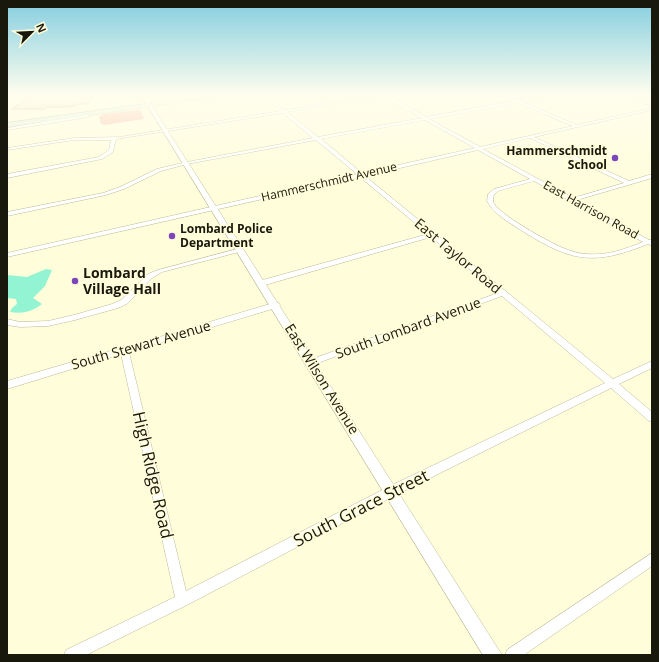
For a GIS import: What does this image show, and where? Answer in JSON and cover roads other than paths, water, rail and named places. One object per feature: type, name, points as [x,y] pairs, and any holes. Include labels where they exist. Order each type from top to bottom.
[{"type":"street","points":[[7,129],[27,126]]},
{"type":"street","name":"East Wilson Avenue","points":[[163,126],[312,362],[493,655]]},
{"type":"street","points":[[7,149],[74,139],[114,138],[191,126]]},
{"type":"street","name":"East Taylor Road","points":[[302,126],[593,367],[652,418]]},
{"type":"street","points":[[7,214],[104,194],[122,188],[158,170],[187,163],[386,126]]},
{"type":"street","name":"East Harrison Road","points":[[441,126],[571,200],[651,242]]},
{"type":"street","name":"Hammerschmidt Avenue","points":[[7,255],[578,126]]},
{"type":"street","points":[[531,136],[629,183]]},
{"type":"street","points":[[7,176],[100,158],[111,151],[114,138]]},
{"type":"street","points":[[571,200],[652,176]]},
{"type":"street","points":[[534,179],[496,190],[491,194],[490,202],[499,212],[549,245],[577,255],[604,256],[612,255],[651,242]]},
{"type":"street","points":[[262,283],[433,234]]},
{"type":"street","points":[[7,322],[23,325],[44,324],[115,306],[124,302],[150,276],[160,271],[241,250]]},
{"type":"street","name":"South Lombard Avenue","points":[[312,362],[504,293]]},
{"type":"street","name":"South Stewart Avenue","points":[[7,385],[276,305]]},
{"type":"street","name":"High Ridge Road","points":[[124,349],[182,600]]},
{"type":"street","name":"South Grace Street","points":[[71,655],[182,600],[392,491],[652,364]]},
{"type":"street","points":[[512,655],[652,559]]},
{"type":"place","name":"Hammerschmidt School","points":[[615,158]]},
{"type":"place","name":"Lombard Police Department","points":[[172,236]]},
{"type":"place","name":"Lombard Village Hall","points":[[75,281]]}]
